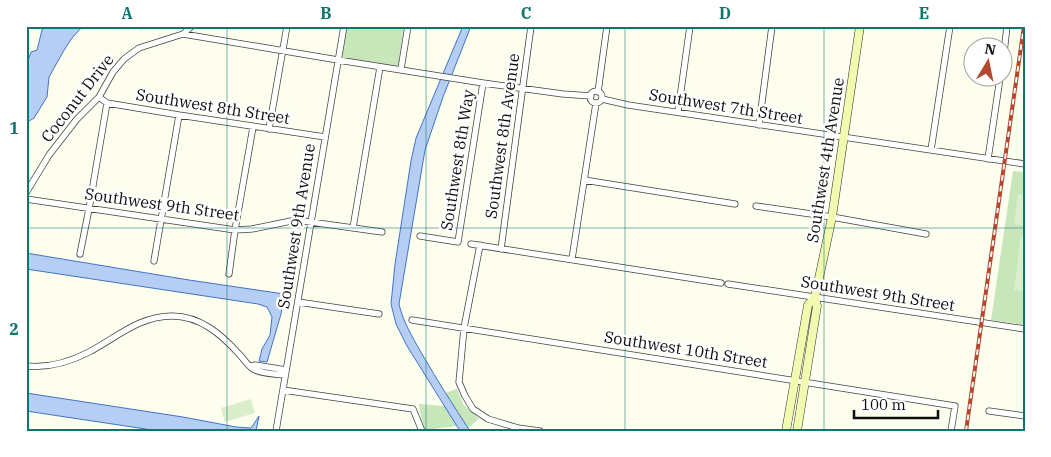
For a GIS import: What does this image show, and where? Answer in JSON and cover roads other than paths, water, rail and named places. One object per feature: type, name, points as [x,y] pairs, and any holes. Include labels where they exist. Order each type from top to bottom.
[{"type":"main road","name":"Southwest 4th Avenue","points":[[796,431],[817,306],[815,298],[832,217],[860,26]]},
{"type":"main road","name":"Southwest 4th Avenue","points":[[786,431],[808,305],[815,298]]},
{"type":"street","name":"Coconut Drive","points":[[26,193],[49,155],[77,119],[99,97],[113,72],[124,59],[139,48],[183,34],[192,26]]},
{"type":"street","points":[[269,129],[287,26]]},
{"type":"street","name":"Southwest 9th Avenue","points":[[276,431],[344,26]]},
{"type":"street","points":[[401,69],[408,26]]},
{"type":"street","name":"Southwest 8th Avenue","points":[[501,248],[531,26]]},
{"type":"street","points":[[596,103],[600,102],[602,98],[598,92],[607,26]]},
{"type":"street","points":[[678,112],[690,26]]},
{"type":"street","points":[[759,124],[772,26]]},
{"type":"street","points":[[931,150],[950,26]]},
{"type":"street","points":[[183,34],[380,67],[563,94],[591,96],[593,93],[598,92]]},
{"type":"street","points":[[353,228],[380,67]]},
{"type":"street","name":"Southwest 8th Way","points":[[420,236],[458,242],[483,82]]},
{"type":"street","points":[[988,159],[999,88]]},
{"type":"street","points":[[591,96],[592,101],[596,103]]},
{"type":"street","name":"Southwest 8th Street","points":[[99,97],[107,103],[325,137]]},
{"type":"street","name":"Southwest 7th Street","points":[[602,98],[628,105],[1025,164]]},
{"type":"street","points":[[80,254],[107,103]]},
{"type":"street","points":[[572,259],[596,103]]},
{"type":"street","points":[[154,261],[179,115]]},
{"type":"street","points":[[229,274],[253,127]]},
{"type":"street","points":[[584,180],[734,204]]},
{"type":"street","name":"Southwest 9th Street","points":[[26,199],[235,230],[252,229],[296,220],[382,232]]},
{"type":"street","points":[[756,206],[926,234]]},
{"type":"street","name":"Southwest 9th Street","points":[[471,244],[1025,330]]},
{"type":"street","points":[[480,246],[464,328],[459,382],[473,409],[488,419],[510,428],[540,431]]},
{"type":"street","points":[[298,302],[379,314]]},
{"type":"street","points":[[26,366],[51,366],[71,360],[146,320],[174,316],[190,319],[215,330],[250,366],[255,365],[286,372]]},
{"type":"street","name":"Southwest 10th Street","points":[[412,320],[955,406],[951,431]]},
{"type":"street","points":[[284,390],[413,409],[422,431]]},
{"type":"street","points":[[989,411],[1025,416]]},
{"type":"water","points":[[43,26],[83,26],[72,38],[49,77],[47,97],[34,118],[26,123],[26,66],[31,52],[37,50]]},
{"type":"water","points":[[463,26],[471,26],[443,97],[425,150],[399,304],[415,342],[470,431],[460,431],[407,346],[396,324],[391,304],[395,264],[416,138]]},
{"type":"water","points":[[26,253],[284,294],[281,314],[267,362],[259,361],[262,349],[270,335],[272,317],[267,307],[258,304],[26,269]]},
{"type":"water","points":[[26,393],[236,427],[251,428],[259,416],[256,431],[159,431],[26,411]]},
{"type":"railway","points":[[966,431],[1024,26]]}]
